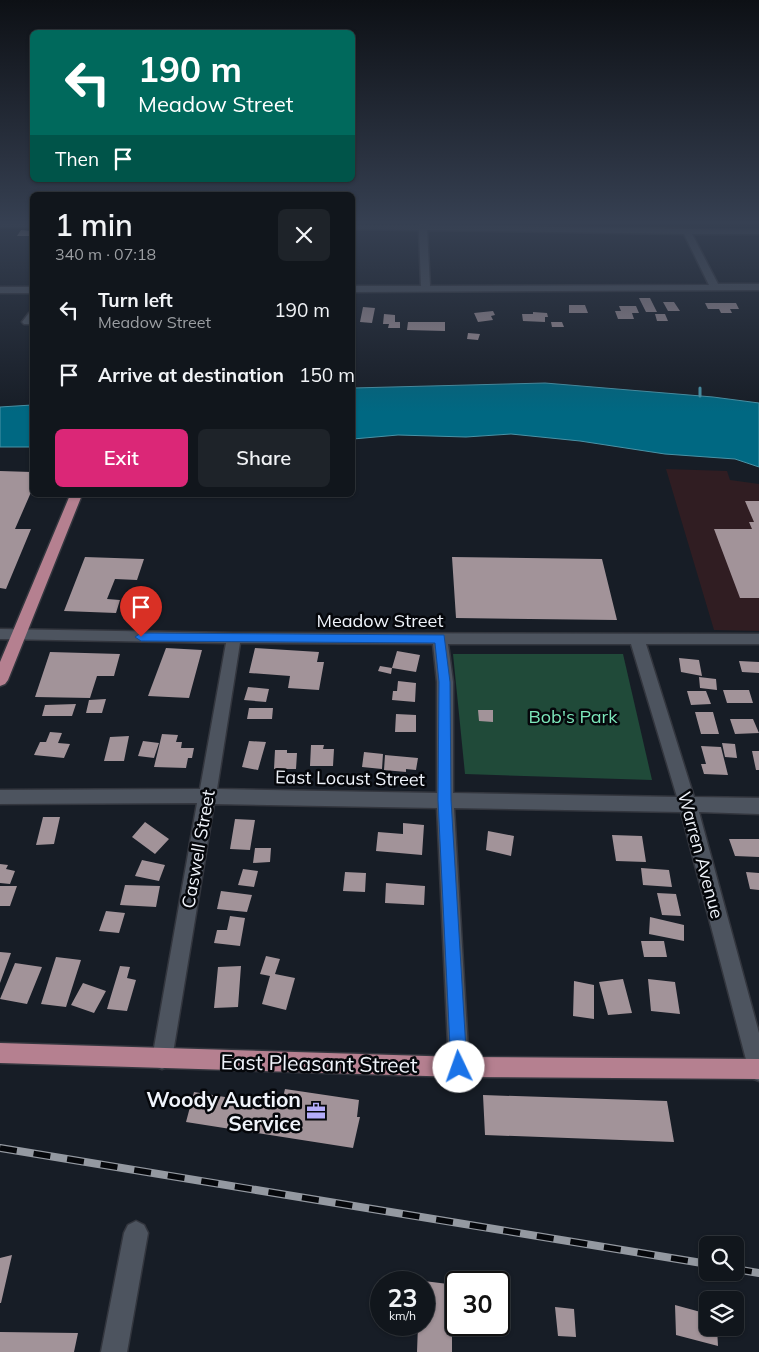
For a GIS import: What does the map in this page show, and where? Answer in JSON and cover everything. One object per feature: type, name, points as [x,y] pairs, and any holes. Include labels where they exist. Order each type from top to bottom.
[{"type":"main road","points":[[0,680],[75,497]]},
{"type":"main road","name":"East Pleasant Street","points":[[0,1053],[162,1060],[459,1067],[759,1069]]},
{"type":"street","points":[[355,289],[759,287]]},
{"type":"street","points":[[0,290],[30,290]]},
{"type":"street","name":"Meadow Street","points":[[0,634],[234,638],[759,639]]},
{"type":"street","name":"Caswell Street","points":[[162,1060],[234,638]]},
{"type":"street","points":[[440,638],[445,682],[445,800],[459,1067]]},
{"type":"street","name":"Warren Avenue","points":[[637,640],[688,805],[759,1069]]},
{"type":"street","name":"East Locust Street","points":[[0,797],[206,796],[759,806]]},
{"type":"street","points":[[114,1352],[136,1233]]},
{"type":"shaded area","points":[[666,469],[727,471],[730,480],[759,484],[759,631],[714,630]]},
{"type":"green space","name":"Bob's Park","points":[[453,654],[623,654],[652,780],[465,774]]},
{"type":"water","points":[[545,383],[713,397],[759,403],[759,467],[735,459],[665,454],[580,441],[511,434],[466,437],[398,435],[355,439],[355,388]]},
{"type":"water","points":[[30,405],[30,447],[0,447],[0,407]]},
{"type":"building","points":[[639,298],[650,298],[657,312],[646,312]]},
{"type":"building","points":[[663,302],[674,302],[680,311],[668,311]]},
{"type":"building","points":[[705,303],[736,303],[739,309],[730,309],[732,313],[721,313],[719,309],[708,309]]},
{"type":"building","points":[[569,305],[585,305],[588,313],[569,313]]},
{"type":"building","points":[[619,306],[636,306],[639,313],[632,313],[634,319],[618,319],[615,311],[621,311]]},
{"type":"building","points":[[363,307],[375,308],[372,323],[360,322]]},
{"type":"building","points":[[493,311],[495,315],[491,316],[493,320],[478,322],[474,313]]},
{"type":"building","points":[[533,312],[547,313],[548,317],[545,317],[545,322],[523,321],[522,314],[533,314]]},
{"type":"building","points":[[384,314],[395,315],[395,322],[400,322],[400,328],[388,328],[389,324],[383,324]]},
{"type":"building","points":[[655,314],[665,314],[668,321],[657,321]]},
{"type":"building","points":[[408,322],[445,322],[445,331],[407,330]]},
{"type":"building","points":[[551,322],[562,322],[564,327],[552,327]]},
{"type":"building","points":[[468,333],[480,334],[478,340],[467,339]]},
{"type":"building","points":[[0,471],[30,472],[30,495],[15,529],[31,529],[6,589],[0,588]]},
{"type":"building","points":[[745,501],[759,501],[759,598],[740,598],[714,529],[752,529],[749,522],[754,522]]},
{"type":"building","points":[[85,557],[144,559],[137,580],[115,579],[107,599],[120,600],[116,613],[64,611]]},
{"type":"building","points":[[452,557],[602,559],[617,620],[456,618]]},
{"type":"building","points":[[166,648],[202,650],[189,698],[148,696]]},
{"type":"building","points":[[255,648],[319,652],[317,662],[324,662],[319,690],[288,688],[290,676],[249,673]]},
{"type":"building","points":[[397,651],[420,655],[416,672],[392,668]]},
{"type":"building","points":[[50,652],[120,654],[114,676],[97,676],[90,698],[35,697]]},
{"type":"building","points":[[679,658],[699,660],[702,676],[681,672]]},
{"type":"building","points":[[739,661],[759,662],[759,673],[742,672]]},
{"type":"building","points":[[380,666],[392,668],[391,674],[378,671]]},
{"type":"building","points":[[699,677],[716,679],[717,690],[700,688]]},
{"type":"building","points":[[398,681],[416,683],[415,702],[392,700],[393,691],[397,691]]},
{"type":"building","points":[[248,687],[269,689],[266,702],[244,700]]},
{"type":"building","points":[[723,690],[749,690],[753,703],[727,703]]},
{"type":"building","points":[[687,691],[706,691],[711,704],[691,705]]},
{"type":"building","points":[[106,699],[102,713],[86,713],[89,700]]},
{"type":"building","points":[[76,704],[72,716],[42,716],[45,705]]},
{"type":"building","points":[[249,708],[273,708],[272,719],[247,719]]},
{"type":"building","points":[[478,710],[493,710],[493,722],[479,721]]},
{"type":"building","points":[[695,712],[713,712],[719,734],[701,734]]},
{"type":"building","points":[[396,714],[416,715],[416,732],[395,732]]},
{"type":"building","points":[[730,719],[753,719],[759,733],[735,734]]},
{"type":"building","points":[[50,732],[62,733],[58,743],[70,744],[64,758],[34,755],[40,742],[46,742]]},
{"type":"building","points":[[162,734],[178,735],[176,742],[182,742],[181,748],[194,748],[192,758],[188,758],[186,768],[154,767]]},
{"type":"building","points":[[129,736],[124,761],[104,761],[110,737]]},
{"type":"building","points":[[143,741],[159,743],[154,758],[138,756]]},
{"type":"building","points":[[249,741],[266,742],[258,770],[242,767]]},
{"type":"building","points":[[722,743],[735,744],[737,758],[725,757]]},
{"type":"building","points":[[311,745],[324,745],[323,749],[334,749],[333,766],[310,766]]},
{"type":"building","points":[[701,746],[721,747],[728,775],[704,774],[701,764],[706,764]]},
{"type":"building","points":[[275,750],[287,750],[287,753],[297,753],[296,769],[274,769]]},
{"type":"building","points":[[752,751],[759,751],[759,770],[756,770]]},
{"type":"building","points":[[364,752],[383,754],[382,769],[362,767]]},
{"type":"building","points":[[385,755],[418,758],[416,770],[406,769],[406,772],[384,770]]},
{"type":"building","points":[[43,817],[60,817],[54,844],[36,845]]},
{"type":"building","points":[[235,819],[255,820],[250,850],[230,849]]},
{"type":"building","points":[[145,822],[169,839],[155,854],[132,837]]},
{"type":"building","points":[[403,823],[424,825],[422,855],[376,851],[378,832],[403,834]]},
{"type":"building","points":[[488,831],[514,836],[511,856],[486,850]]},
{"type":"building","points":[[612,835],[642,836],[646,862],[616,861]]},
{"type":"building","points":[[729,839],[759,839],[759,857],[735,856]]},
{"type":"building","points":[[255,848],[271,848],[270,862],[253,863]]},
{"type":"building","points":[[142,860],[165,865],[159,881],[135,876]]},
{"type":"building","points":[[0,864],[8,865],[6,869],[15,871],[10,884],[0,883]]},
{"type":"building","points":[[641,868],[669,870],[672,887],[643,885]]},
{"type":"building","points":[[243,869],[258,871],[254,887],[238,885]]},
{"type":"building","points":[[345,872],[366,873],[365,892],[343,891]]},
{"type":"building","points":[[746,872],[759,873],[759,890],[750,889]]},
{"type":"building","points":[[386,883],[425,886],[424,905],[385,903]]},
{"type":"building","points":[[125,885],[160,886],[156,907],[120,905]]},
{"type":"building","points":[[0,886],[17,886],[10,906],[0,906]]},
{"type":"building","points":[[221,891],[252,895],[247,912],[217,909]]},
{"type":"building","points":[[657,893],[676,894],[681,916],[662,915]]},
{"type":"building","points":[[106,911],[125,913],[119,933],[99,931]]},
{"type":"building","points":[[230,916],[245,918],[240,946],[214,943],[217,930],[227,930]]},
{"type":"building","points":[[650,917],[684,925],[684,941],[649,934]]},
{"type":"building","points":[[641,941],[664,941],[667,957],[644,957]]},
{"type":"building","points":[[0,952],[11,953],[0,983]]},
{"type":"building","points":[[266,956],[280,959],[275,974],[295,978],[286,1010],[262,1004],[270,976],[260,974]]},
{"type":"building","points":[[56,957],[81,960],[66,1007],[41,1004]]},
{"type":"building","points":[[15,963],[42,967],[27,1004],[0,999]]},
{"type":"building","points":[[120,966],[130,967],[127,978],[136,980],[127,1011],[107,1009]]},
{"type":"building","points":[[241,966],[238,1007],[214,1008],[218,967]]},
{"type":"building","points":[[623,979],[632,1013],[608,1015],[599,982]]},
{"type":"building","points":[[648,979],[675,982],[680,1014],[651,1011]]},
{"type":"building","points":[[574,981],[594,985],[594,1019],[573,1016]]},
{"type":"building","points":[[83,983],[106,991],[94,1013],[71,1005]]},
{"type":"building","points":[[285,1089],[359,1100],[357,1117],[360,1117],[353,1148],[186,1122],[194,1092],[281,1106]]},
{"type":"building","points":[[483,1095],[667,1101],[674,1142],[485,1135]]},
{"type":"building","points":[[12,1255],[1,1303],[0,1303],[0,1258]]},
{"type":"building","points":[[435,1282],[445,1284],[445,1336],[452,1336],[452,1352],[417,1352],[418,1336],[435,1336]]},
{"type":"building","points":[[675,1305],[699,1312],[699,1336],[717,1336],[718,1346],[676,1335]]},
{"type":"building","points":[[555,1307],[574,1309],[576,1337],[558,1336]]},
{"type":"building","points":[[0,1332],[78,1333],[74,1352],[0,1352]]},
{"type":"waterway","points":[[700,388],[700,396]]},
{"type":"railway","points":[[0,1148],[699,1263]]},
{"type":"railway","points":[[744,1270],[759,1273]]},
{"type":"place","name":"Woody Auction Service","points":[[316,1111]]},
{"type":"route","points":[[141,637],[440,638],[445,682],[445,800],[459,1067]]}]
